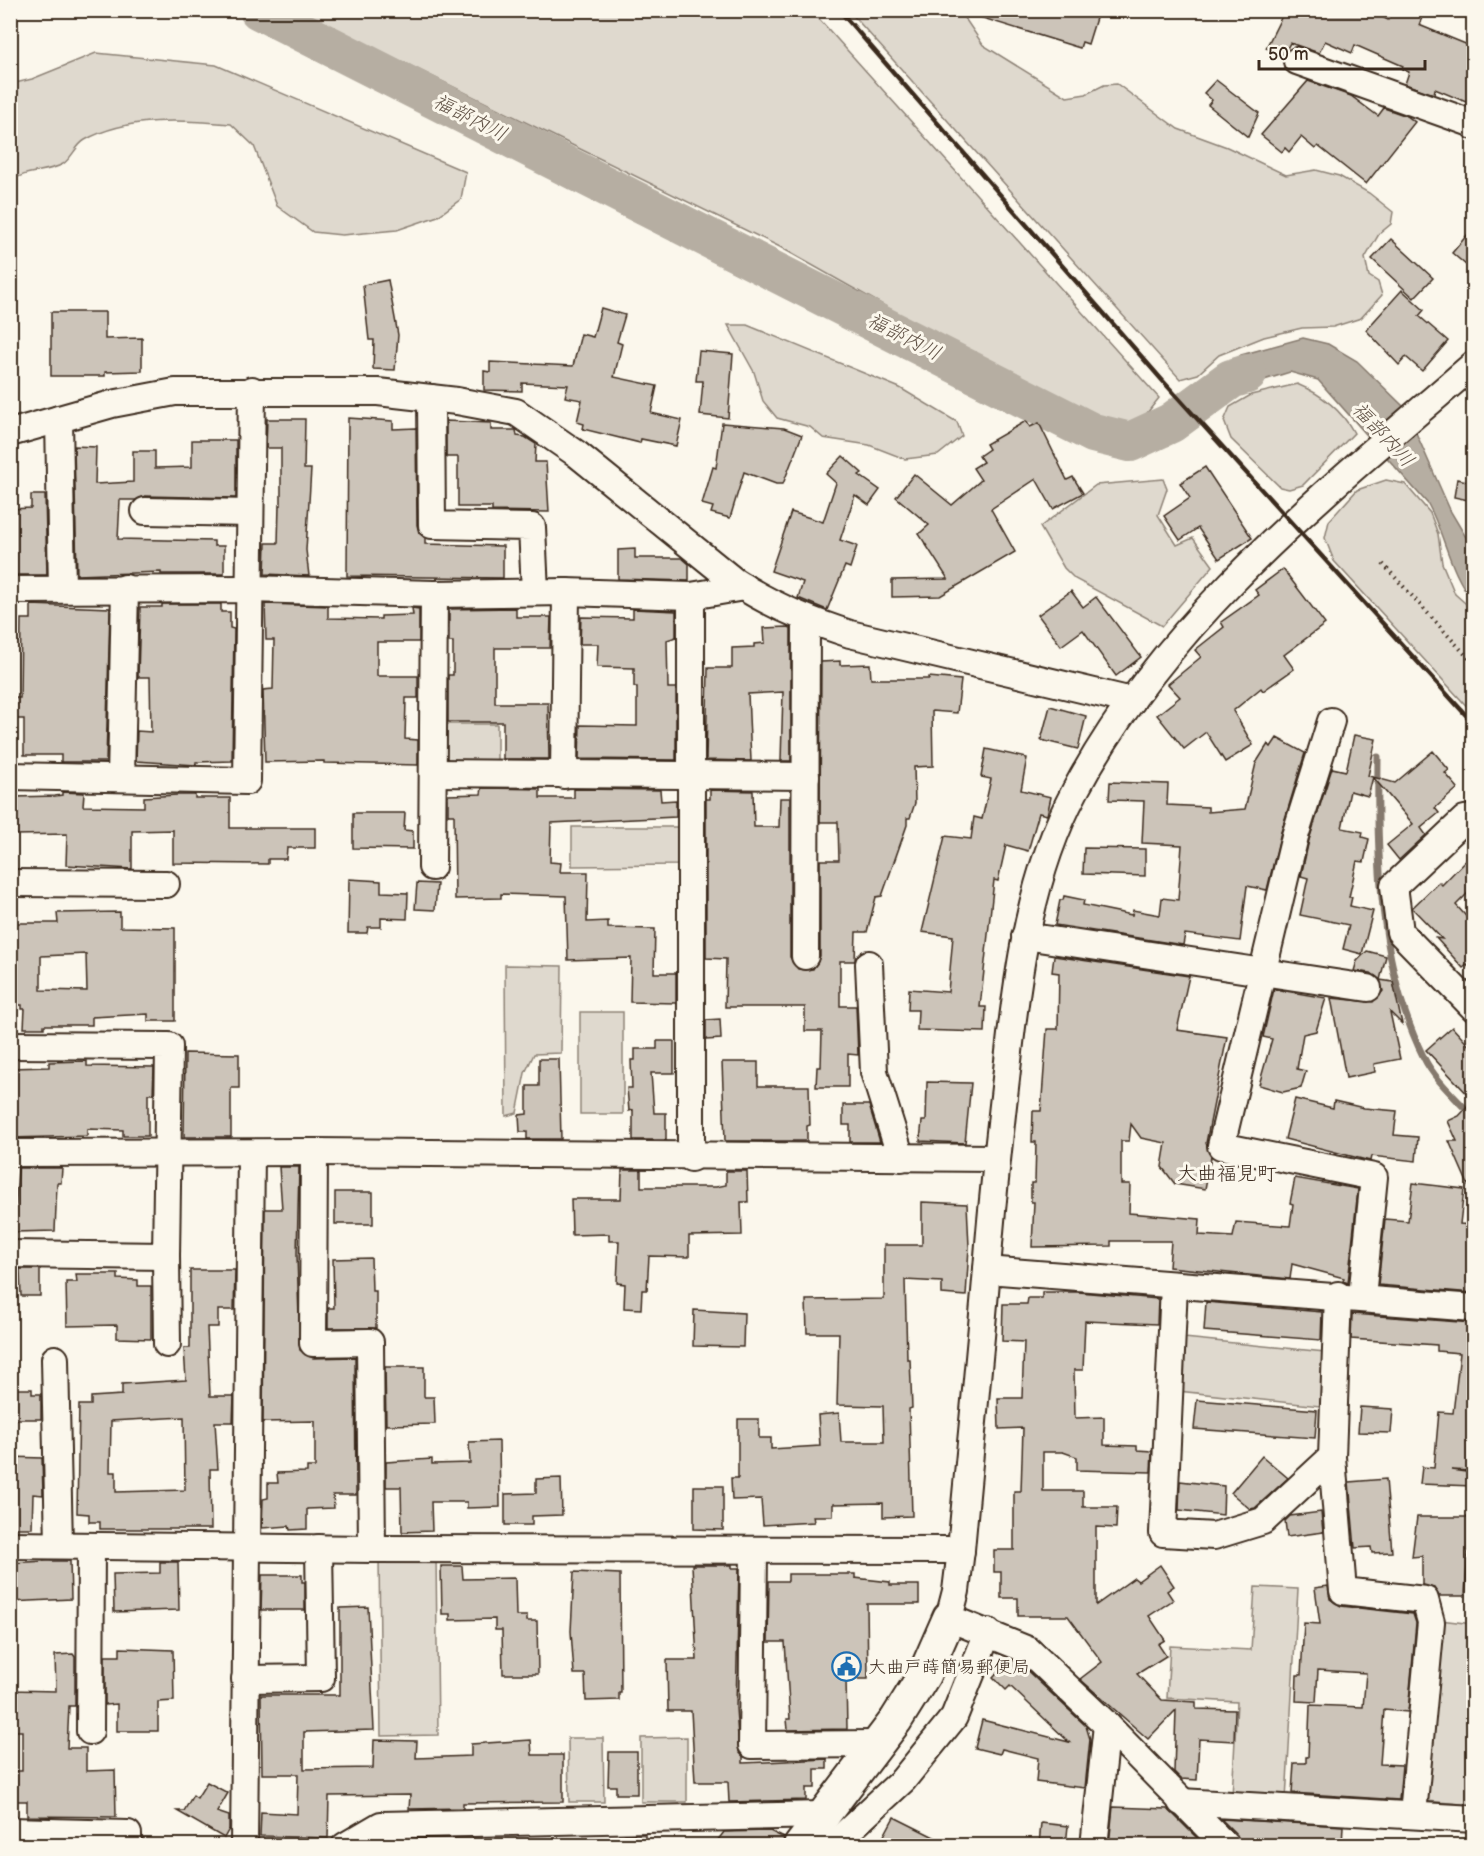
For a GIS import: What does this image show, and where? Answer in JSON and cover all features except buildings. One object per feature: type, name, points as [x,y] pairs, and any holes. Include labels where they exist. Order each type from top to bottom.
[{"type":"street","points":[[1296,61],[1471,123],[1473,126]]},
{"type":"street","points":[[800,1845],[877,1744],[924,1675],[949,1618],[956,1591],[961,1550],[996,1158],[1015,998],[1026,936],[1044,863],[1074,793],[1114,723],[1218,595],[1347,473],[1473,363]]},
{"type":"street","points":[[10,433],[112,404],[175,392],[252,390],[378,392],[516,412],[577,454],[744,587],[806,620],[850,634],[1132,701]]},
{"type":"street","points":[[10,776],[247,781],[252,390]]},
{"type":"street","points":[[431,398],[432,525],[532,527],[535,592]]},
{"type":"street","points":[[59,419],[62,589]]},
{"type":"street","points":[[145,511],[250,513]]},
{"type":"street","points":[[10,590],[249,589],[434,594],[566,592],[691,596],[744,587]]},
{"type":"street","points":[[121,778],[125,588]]},
{"type":"street","points":[[564,775],[566,592]]},
{"type":"street","points":[[432,867],[434,594]]},
{"type":"street","points":[[691,596],[691,1158]]},
{"type":"street","points":[[805,956],[806,620]]},
{"type":"street","points":[[1331,721],[1295,836],[1221,1146],[1374,1177],[1350,1296],[1332,1457],[1343,1591],[1425,1600],[1431,1622],[1413,1814]]},
{"type":"street","points":[[433,773],[806,776]]},
{"type":"street","points":[[1473,818],[1465,819],[1394,886],[1400,932],[1473,1008]]},
{"type":"street","points":[[10,883],[166,884]]},
{"type":"street","points":[[1026,936],[1368,988]]},
{"type":"street","points":[[869,964],[874,1072],[901,1158]]},
{"type":"street","points":[[10,1045],[169,1046],[167,1344]]},
{"type":"street","points":[[10,1153],[314,1152],[691,1158],[996,1158]]},
{"type":"street","points":[[314,1152],[313,1343],[370,1342],[372,1549]]},
{"type":"street","points":[[244,1845],[250,1153]]},
{"type":"street","points":[[10,1254],[166,1256]]},
{"type":"street","points":[[987,1270],[1350,1296],[1473,1308]]},
{"type":"street","points":[[1174,1285],[1163,1533],[1214,1536],[1263,1521],[1332,1457]]},
{"type":"street","points":[[56,1359],[59,1545]]},
{"type":"street","points":[[10,1545],[372,1549],[961,1550]]},
{"type":"street","points":[[90,1731],[91,1546]]},
{"type":"street","points":[[245,1679],[321,1678],[319,1548]]},
{"type":"street","points":[[754,1550],[752,1745],[877,1744]]},
{"type":"street","points":[[949,1618],[1028,1650],[1107,1725],[1226,1845]]},
{"type":"street","points":[[832,1845],[903,1780],[954,1717],[988,1632]]},
{"type":"street","points":[[1094,1845],[1107,1725]]},
{"type":"street","points":[[1181,1802],[1473,1819]]},
{"type":"street","points":[[345,1845],[381,1825],[823,1815]]},
{"type":"street","points":[[10,1831],[128,1834],[128,1845]]},
{"type":"path","points":[[1383,564],[1473,664]]},
{"type":"shaded area","points":[[299,11],[812,11],[1159,398],[1139,423],[1098,426],[780,247]]},
{"type":"shaded area","points":[[849,11],[960,11],[983,45],[1067,97],[1086,94],[1104,85],[1117,84],[1178,129],[1227,147],[1286,175],[1316,170],[1339,176],[1369,193],[1393,212],[1391,224],[1379,234],[1365,258],[1369,276],[1378,282],[1382,295],[1361,318],[1333,327],[1302,328],[1264,337],[1219,355],[1198,374],[1180,379]]},
{"type":"shaded area","points":[[96,53],[216,65],[466,172],[461,199],[438,216],[397,230],[342,235],[313,232],[277,206],[254,146],[231,124],[194,121],[138,123],[102,132],[82,142],[63,164],[23,175],[11,181],[11,84],[32,79]]},
{"type":"shaded area","points":[[728,325],[747,325],[900,388],[957,422],[962,436],[938,455],[905,459],[869,445],[823,438],[810,427],[777,418],[763,401],[754,372]]},
{"type":"shaded area","points":[[1297,384],[1330,403],[1354,433],[1303,485],[1289,489],[1280,487],[1231,439],[1224,421],[1230,407],[1251,395]]},
{"type":"shaded area","points":[[1163,479],[1167,489],[1158,515],[1177,545],[1193,538],[1213,566],[1162,626],[1075,579],[1064,568],[1040,527],[1096,485]]},
{"type":"shaded area","points":[[1386,480],[1405,484],[1430,513],[1438,534],[1442,563],[1455,594],[1473,610],[1473,713],[1334,561],[1325,538],[1329,521],[1357,490]]},
{"type":"shaded area","points":[[446,724],[497,724],[497,766],[446,766]]},
{"type":"shaded area","points":[[572,827],[681,827],[681,865],[572,866]]},
{"type":"shaded area","points":[[505,965],[562,966],[561,1053],[534,1054],[525,1073],[517,1113],[506,1116]]},
{"type":"shaded area","points":[[580,1012],[623,1012],[623,1114],[580,1114]]},
{"type":"shaded area","points":[[1184,1338],[1325,1352],[1320,1406],[1178,1391]]},
{"type":"shaded area","points":[[436,1555],[438,1735],[381,1736],[379,1556]]},
{"type":"shaded area","points":[[1255,1587],[1298,1589],[1286,1800],[1232,1797],[1237,1702],[1167,1698],[1170,1646],[1251,1650]]},
{"type":"shaded area","points":[[1440,1620],[1473,1624],[1473,1805],[1426,1801]]},
{"type":"shaded area","points":[[687,1737],[687,1802],[641,1802],[641,1738]]},
{"type":"shaded area","points":[[568,1738],[603,1738],[604,1802],[569,1802]]},
{"type":"water","points":[[1303,338],[1328,344],[1357,361],[1405,408],[1451,512],[1473,549],[1473,600],[1465,590],[1453,566],[1428,504],[1318,380],[1290,372],[1248,385],[1227,396],[1212,416],[1192,395],[1241,355]]},
{"type":"waterway","name":"福部内川","points":[[259,10],[1093,433],[1130,442],[1171,423],[1231,379],[1247,374]]},
{"type":"waterway","points":[[1378,757],[1378,834],[1383,911],[1397,986],[1409,1023],[1428,1066],[1474,1118]]},
{"type":"railway","points":[[839,10],[1162,380],[1474,724]]},
{"type":"place","name":"大曲戸蒔簡易郵便局","points":[[847,1667]]},
{"type":"district","name":"大曲福見町","points":[[1227,1174]]}]
